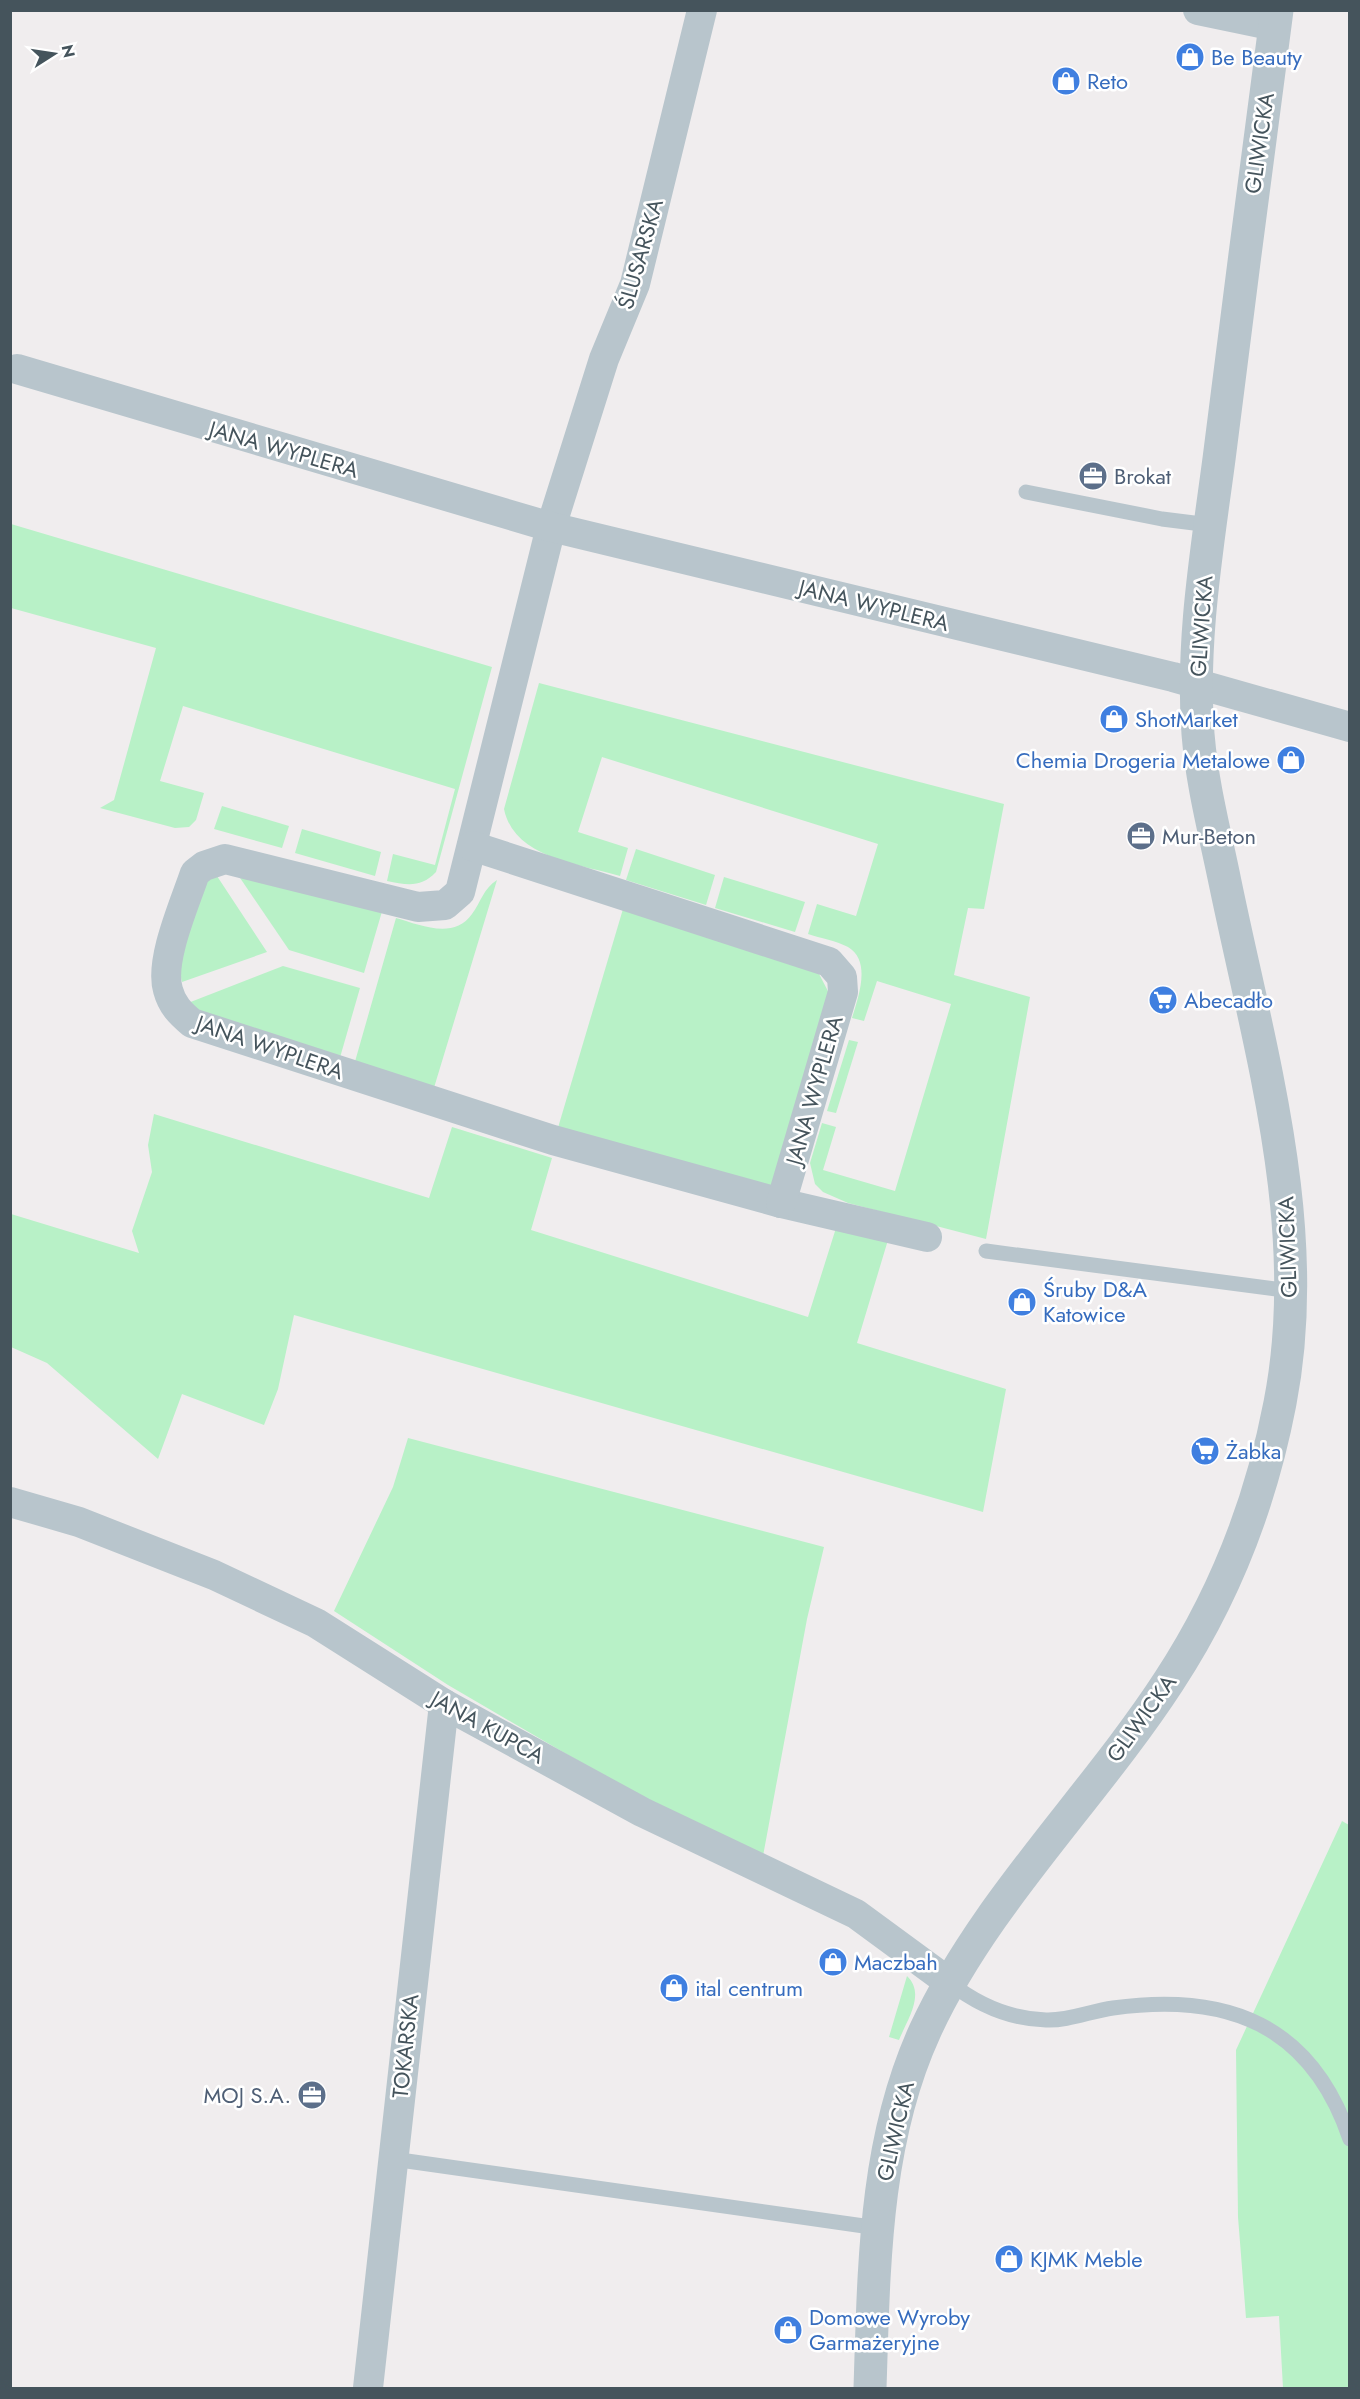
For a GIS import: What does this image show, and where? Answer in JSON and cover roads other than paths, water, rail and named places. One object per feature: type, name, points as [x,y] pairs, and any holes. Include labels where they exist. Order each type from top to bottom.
[{"type":"street","name":"ŚLUSARSKA","points":[[551,527],[604,359],[635,284],[702,10]]},
{"type":"street","points":[[1198,10],[1276,18]]},
{"type":"street","name":"GLIWICKA","points":[[870,2388],[882,2186],[892,2132],[906,2077],[923,2036],[950,1983],[990,1923],[1161,1693],[1211,1608],[1251,1516],[1270,1449],[1281,1398],[1291,1291],[1288,1210],[1277,1138],[1203,774],[1197,684],[1199,631],[1210,525],[1276,18]]},
{"type":"street","name":"JANA WYPLERA","points":[[17,369],[551,527],[1197,684],[1350,727]]},
{"type":"street","name":"JANA WYPLERA","points":[[551,527],[460,892],[446,905],[418,907],[225,859],[204,866],[195,873],[167,963],[167,988],[176,1009],[192,1023],[553,1140],[781,1203],[927,1237]]},
{"type":"street","name":"JANA WYPLERA","points":[[472,846],[829,962],[842,977],[843,992],[781,1203]]},
{"type":"street","name":"JANA KUPCA","points":[[10,1502],[78,1522],[214,1575],[316,1623],[444,1704],[642,1812],[855,1914],[950,1983]]},
{"type":"street","name":"TOKARSKA","points":[[368,2388],[444,1704]]},
{"type":"lane","points":[[1026,492],[1162,519],[1210,525]]},
{"type":"lane","points":[[986,1251],[1291,1291]]},
{"type":"lane","points":[[950,1983],[973,2001],[1008,2014],[1047,2020],[1112,2008],[1161,2004],[1227,2011],[1268,2027],[1301,2053],[1323,2083],[1350,2139]]},
{"type":"lane","points":[[393,2159],[878,2228]]},
{"type":"place","name":"Be Beauty","points":[[1190,57]]},
{"type":"place","name":"Reto","points":[[1066,81]]},
{"type":"place","name":"Brokat","points":[[1093,476]]},
{"type":"place","name":"ShotMarket","points":[[1114,719]]},
{"type":"place","name":"Chemia Drogeria Metalowe","points":[[1291,760]]},
{"type":"place","name":"Mur-Beton","points":[[1141,836]]},
{"type":"place","name":"Abecadło","points":[[1163,1000]]},
{"type":"place","name":"Śruby D&A Katowice","points":[[1022,1302]]},
{"type":"place","name":"Żabka","points":[[1205,1451]]},
{"type":"place","name":"Maczbah","points":[[833,1962]]},
{"type":"place","name":"ital centrum","points":[[674,1988]]},
{"type":"place","name":"MOJ S.A.","points":[[312,2095]]},
{"type":"place","name":"KJMK Meble","points":[[1009,2259]]},
{"type":"place","name":"Domowe Wyroby Garmażeryjne","points":[[788,2330]]}]
